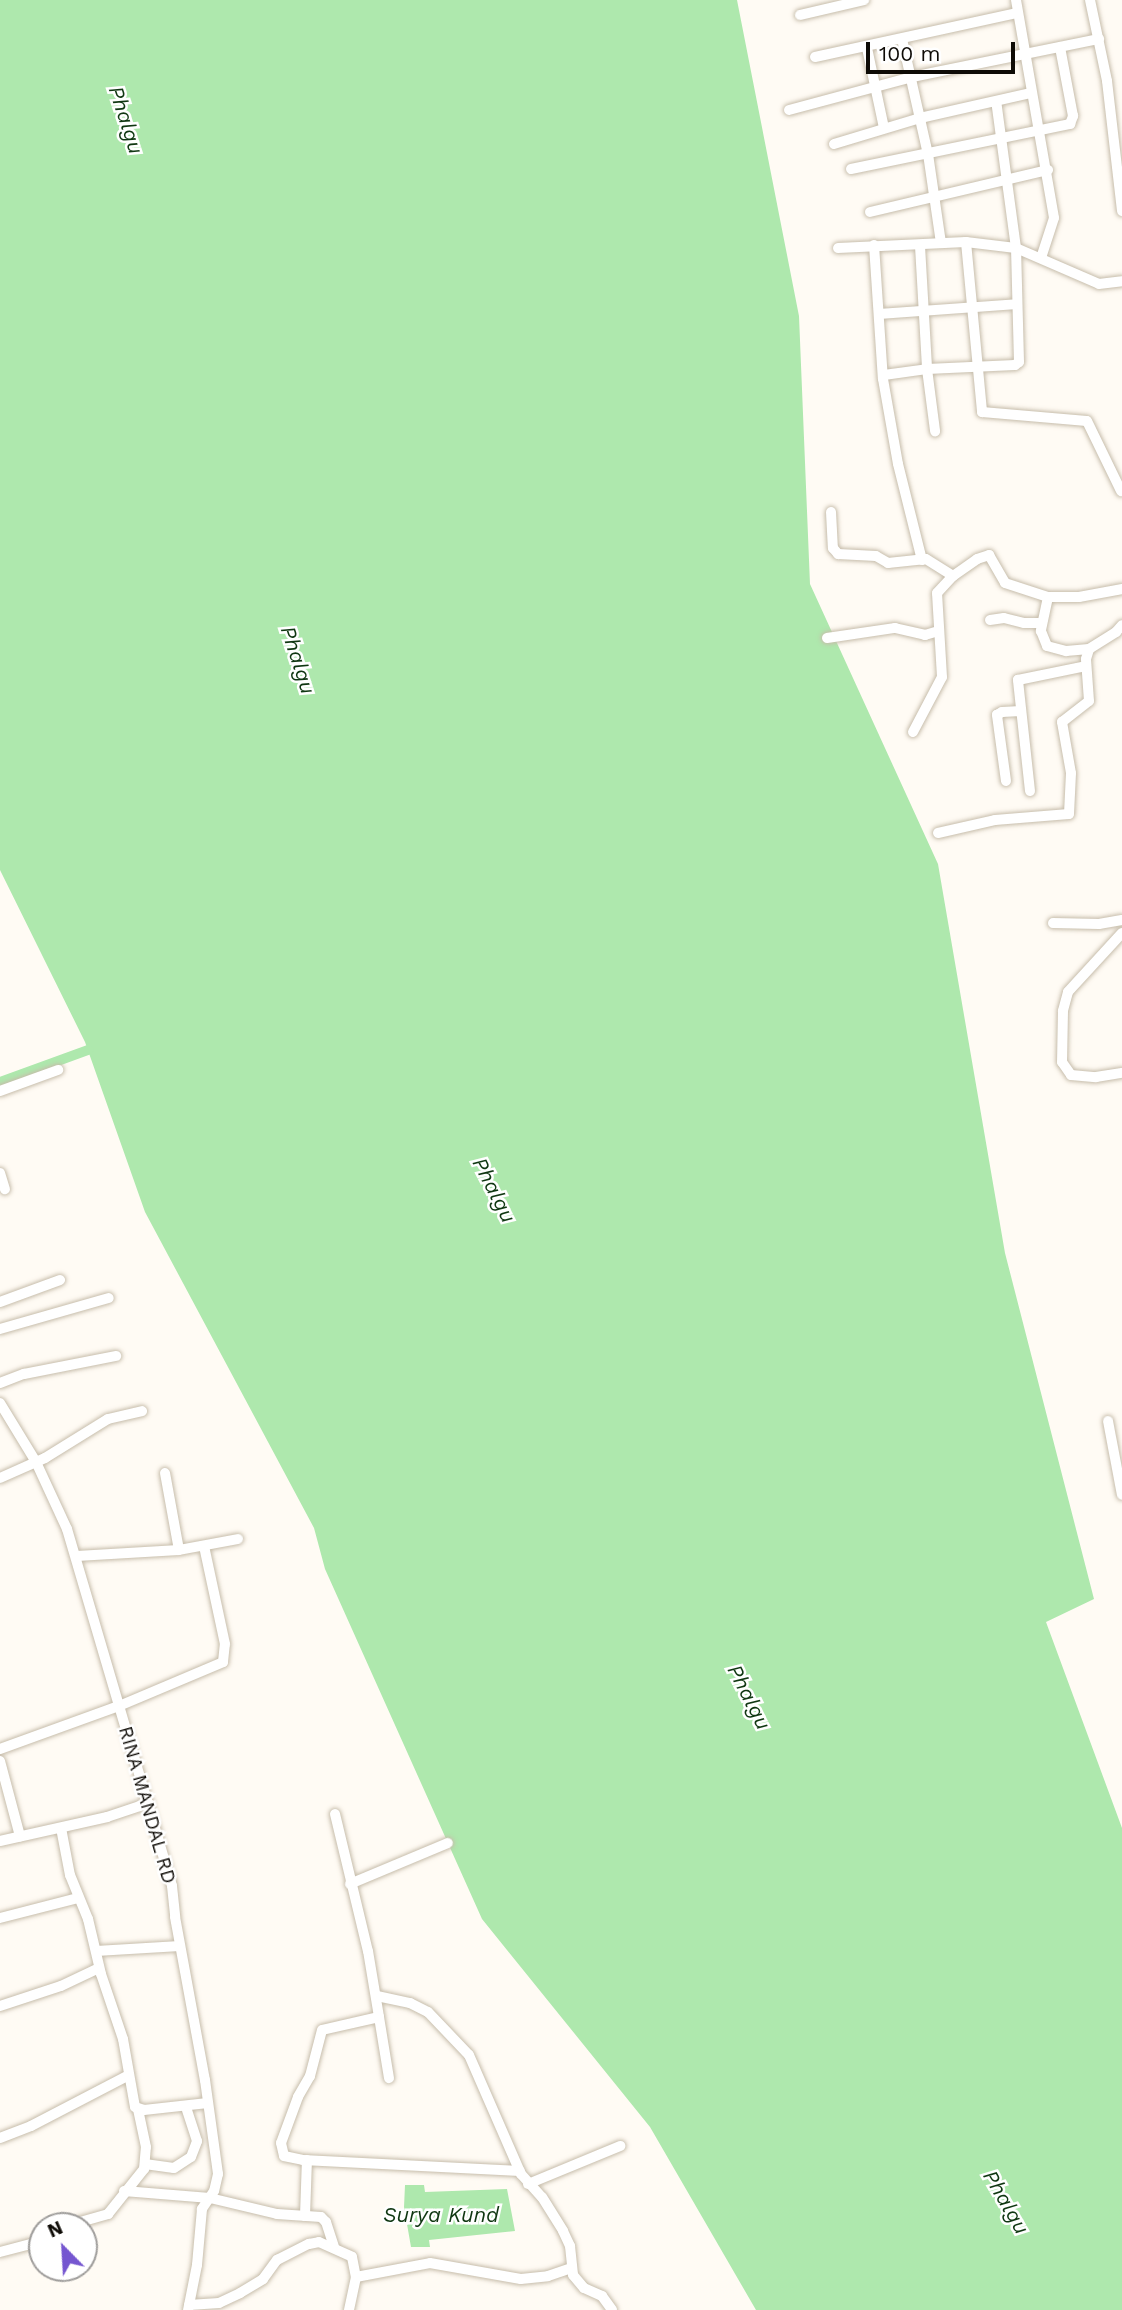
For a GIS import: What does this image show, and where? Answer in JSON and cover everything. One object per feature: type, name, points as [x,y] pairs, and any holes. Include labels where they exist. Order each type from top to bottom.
[{"type":"street","points":[[800,15],[864,0]]},
{"type":"street","points":[[1016,0],[1023,52],[1048,170],[1054,218],[1042,256]]},
{"type":"street","points":[[1090,0],[1117,121],[1122,211]]},
{"type":"street","points":[[815,57],[867,48],[1016,13]]},
{"type":"street","points":[[902,39],[928,154],[941,243]]},
{"type":"street","points":[[789,110],[912,77],[1023,52],[1099,39]]},
{"type":"street","points":[[851,170],[1073,121],[1060,47]]},
{"type":"street","points":[[867,48],[884,128]]},
{"type":"street","points":[[834,145],[920,118],[1031,93]]},
{"type":"street","points":[[884,375],[927,369],[1018,364],[1016,248],[996,101]]},
{"type":"street","points":[[870,212],[1048,170]]},
{"type":"street","points":[[838,248],[966,242],[1016,248],[1042,256],[1099,284],[1122,281]]},
{"type":"street","points":[[966,242],[982,412],[1087,421],[1121,491]]},
{"type":"street","points":[[874,245],[884,375],[898,464],[922,560]]},
{"type":"street","points":[[920,246],[927,369],[935,431]]},
{"type":"street","points":[[879,314],[1017,304]]},
{"type":"street","points":[[831,512],[833,548],[838,554],[876,556],[888,563],[931,561],[953,576]]},
{"type":"street","points":[[913,732],[942,677],[937,593],[953,576],[981,556],[989,555],[1005,583],[1048,597],[1079,597],[1122,589]]},
{"type":"street","points":[[1048,597],[1041,623],[1042,639],[1047,646],[1066,651],[1089,649],[1116,632],[1122,625]]},
{"type":"street","points":[[990,620],[1004,618],[1024,623],[1041,623]]},
{"type":"street","points":[[827,638],[902,628],[925,635],[938,631]]},
{"type":"street","points":[[938,833],[995,820],[1069,814],[1071,773],[1062,722],[1089,701],[1086,666],[1089,649]]},
{"type":"street","points":[[1030,791],[1018,679],[1086,666]]},
{"type":"street","points":[[1006,781],[997,715],[1002,712],[1021,712]]},
{"type":"street","points":[[1053,923],[1099,925],[1122,920]]},
{"type":"street","points":[[1122,933],[1068,992],[1063,1011],[1062,1062],[1072,1075],[1096,1077],[1122,1073]]},
{"type":"street","points":[[0,1091],[58,1070]]},
{"type":"street","points":[[0,1173],[5,1189]]},
{"type":"street","points":[[0,1302],[60,1280]]},
{"type":"street","points":[[0,1329],[109,1297]]},
{"type":"street","points":[[0,1383],[24,1374],[116,1356]]},
{"type":"street","name":"RINA MANDAL RD","points":[[0,1403],[36,1462],[77,1556],[172,1886],[218,2174],[210,2198],[202,2209],[197,2265],[188,2307]]},
{"type":"street","points":[[0,1478],[36,1462],[108,1419],[142,1411]]},
{"type":"street","points":[[1108,1421],[1122,1495]]},
{"type":"street","points":[[165,1473],[179,1550]]},
{"type":"street","points":[[77,1556],[179,1550],[237,1539]]},
{"type":"street","points":[[0,1749],[119,1706],[223,1662],[225,1644],[204,1546]]},
{"type":"street","points":[[0,1761],[20,1836]]},
{"type":"street","points":[[0,1841],[61,1828],[149,1803]]},
{"type":"street","points":[[335,1814],[377,1996],[389,2078]]},
{"type":"street","points":[[61,1828],[67,1867],[123,2039],[133,2104],[138,2110],[145,2137],[145,2164],[108,2214],[98,2217]]},
{"type":"street","points":[[350,1884],[448,1843]]},
{"type":"street","points":[[0,1918],[78,1898]]},
{"type":"street","points":[[96,1951],[180,1946]]},
{"type":"street","points":[[0,2006],[61,1986],[99,1968]]},
{"type":"street","points":[[377,1996],[421,2008],[458,2041],[474,2064],[520,2171],[542,2197],[563,2231],[570,2246],[571,2268],[579,2284],[602,2296],[612,2310]]},
{"type":"street","points":[[379,2017],[326,2026],[319,2034],[310,2076],[298,2097],[281,2143],[284,2156],[307,2160],[520,2171]]},
{"type":"street","points":[[0,2138],[129,2076]]},
{"type":"street","points":[[138,2110],[208,2103]]},
{"type":"street","points":[[145,2164],[174,2168],[191,2157],[197,2141],[186,2107]]},
{"type":"street","points":[[528,2183],[620,2146]]},
{"type":"street","points":[[305,2216],[307,2160]]},
{"type":"street","points":[[124,2191],[210,2198],[276,2214],[324,2219],[334,2247]]},
{"type":"street","points":[[188,2307],[219,2303],[240,2293],[264,2279],[277,2260],[309,2244],[319,2242],[352,2257],[356,2277],[349,2310]]},
{"type":"street","points":[[0,2252],[28,2245]]},
{"type":"street","points":[[356,2277],[430,2263],[521,2279],[548,2276],[571,2268]]},
{"type":"water","name":"Phalgu","points":[[0,0],[737,0],[799,316],[810,584],[938,864],[1005,1253],[1094,1599],[1046,1622],[1122,1828],[1122,2310],[756,2310],[650,2127],[482,1919],[325,1569],[314,1528],[145,1212],[85,1042],[0,870]]},
{"type":"water","name":"Surya Kund","points":[[405,2185],[424,2185],[425,2192],[507,2189],[515,2231],[429,2240],[430,2247],[411,2247],[404,2207]]},
{"type":"waterway","points":[[0,1082],[88,1050]]}]
